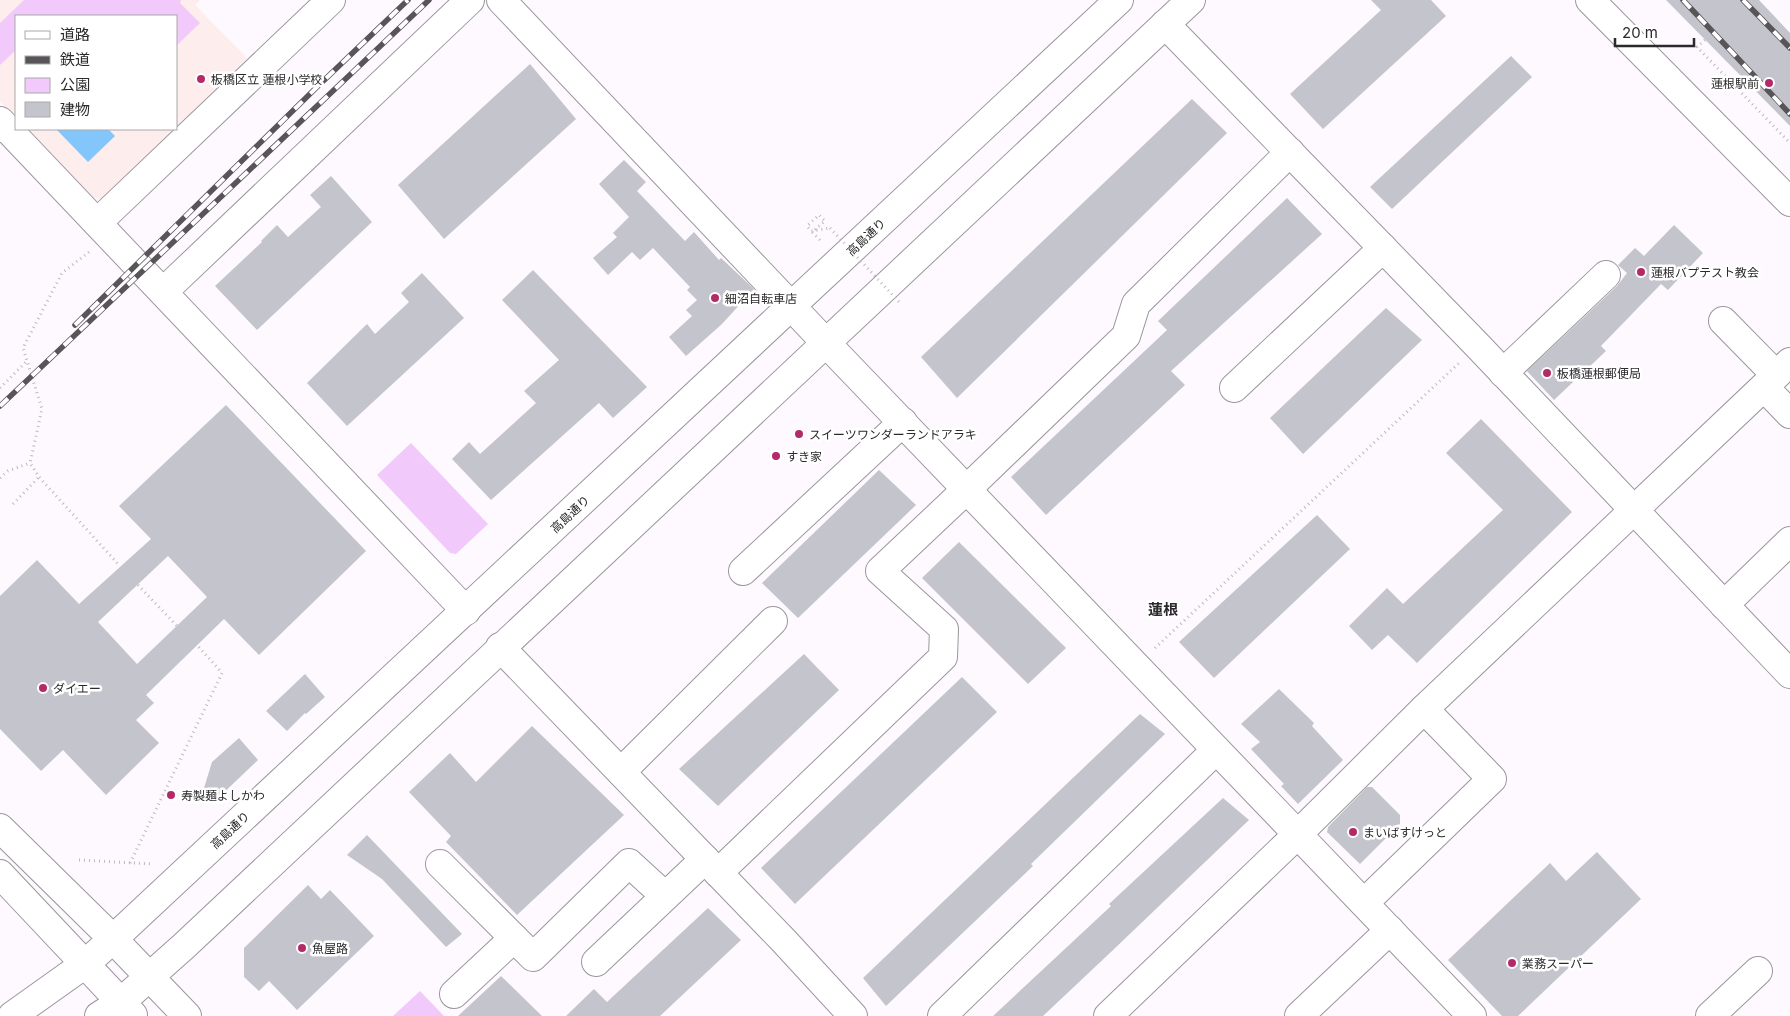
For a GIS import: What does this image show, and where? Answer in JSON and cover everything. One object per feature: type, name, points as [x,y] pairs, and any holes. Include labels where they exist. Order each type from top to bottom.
[{"type":"street","points":[[103,229],[331,0]]},
{"type":"street","points":[[163,292],[470,0]]},
{"type":"street","points":[[501,0],[826,343],[1472,1016]]},
{"type":"street","name":"高島通り","points":[[12,1016],[85,964],[113,939],[1119,0]]},
{"type":"street","points":[[0,874],[85,964],[118,1011],[150,977],[500,647],[1191,0]]},
{"type":"street","points":[[1590,0],[1790,202]]},
{"type":"street","points":[[1165,24],[1478,346],[1790,674]]},
{"type":"street","points":[[0,121],[466,611]]},
{"type":"street","points":[[596,962],[665,896],[712,866],[943,657],[944,630],[880,571],[1126,336],[1136,304],[1290,152]]},
{"type":"street","points":[[1234,388],[1383,248]]},
{"type":"street","points":[[1503,373],[1606,275]]},
{"type":"street","points":[[1723,321],[1777,374],[1790,414]]},
{"type":"street","points":[[1108,1016],[1424,710],[1777,374]]},
{"type":"street","points":[[743,571],[903,422]]},
{"type":"street","points":[[1724,605],[1790,541]]},
{"type":"street","points":[[620,772],[773,621]]},
{"type":"street","points":[[500,647],[784,940],[853,1016]]},
{"type":"street","points":[[1364,903],[1492,780],[1424,710]]},
{"type":"street","points":[[942,1016],[1216,750]]},
{"type":"street","points":[[0,828],[113,939],[187,1016]]},
{"type":"street","points":[[440,864],[533,957],[629,863],[665,896]]},
{"type":"street","points":[[1299,1016],[1390,930]]},
{"type":"street","points":[[454,994],[514,938]]},
{"type":"street","points":[[1710,1016],[1758,971]]},
{"type":"path","points":[[1705,40],[1698,47],[1790,143]]},
{"type":"path","points":[[820,240],[812,232],[819,226],[825,221],[819,215],[807,226],[811,231],[820,229],[830,228],[901,304]]},
{"type":"path","points":[[103,229],[62,273],[23,348],[42,409],[30,463],[39,476],[119,565]]},
{"type":"path","points":[[1136,666],[1478,346]]},
{"type":"path","points":[[0,388],[27,361]]},
{"type":"path","points":[[0,478],[8,471],[30,463]]},
{"type":"path","points":[[12,504],[39,476]]},
{"type":"path","points":[[138,585],[177,626]]},
{"type":"path","points":[[130,863],[222,673],[198,646]]},
{"type":"path","points":[[79,860],[156,864]]},
{"type":"shaded area","name":"板橋区立 蓮根小学校","points":[[0,0],[200,0],[195,5],[247,58],[178,125],[178,15],[15,15],[15,117],[0,101]]},
{"type":"shaded area","points":[[28,130],[174,130],[102,199],[94,198]]},
{"type":"green space","points":[[24,0],[181,0],[180,3],[200,23],[178,44],[178,15],[15,15],[15,51],[0,65],[0,23]]},
{"type":"green space","points":[[411,443],[488,524],[456,554],[450,553],[377,475]]},
{"type":"green space","points":[[420,991],[444,1016],[393,1016]]},
{"type":"water","points":[[57,130],[109,130],[115,136],[88,162]]},
{"type":"building","points":[[1371,0],[1431,0],[1446,16],[1323,129],[1290,94],[1381,10]]},
{"type":"building","name":"蓮根駅前","points":[[1666,0],[1759,0],[1790,33],[1790,126]]},
{"type":"building","points":[[1511,56],[1532,77],[1392,209],[1370,187]]},
{"type":"building","points":[[530,64],[576,119],[444,239],[398,185]]},
{"type":"building","points":[[1192,99],[1227,133],[957,398],[921,357]]},
{"type":"building","points":[[624,160],[646,182],[637,191],[685,241],[694,232],[719,260],[721,258],[754,289],[722,324],[686,356],[669,337],[692,316],[686,310],[697,300],[687,290],[690,287],[653,248],[640,260],[632,252],[608,275],[593,258],[617,237],[613,233],[629,217],[599,184]]},
{"type":"building","points":[[331,176],[372,222],[257,330],[215,286],[262,242],[277,225],[288,237],[321,207],[310,195]]},
{"type":"building","points":[[1287,198],[1322,234],[1171,371],[1185,385],[1046,515],[1011,477],[1167,330],[1158,321]]},
{"type":"building","points":[[1674,225],[1703,253],[1668,290],[1661,284],[1601,346],[1606,351],[1554,400],[1527,371],[1617,286],[1627,273],[1618,265],[1635,248],[1644,256]]},
{"type":"building","points":[[533,270],[647,387],[613,418],[599,403],[491,500],[452,459],[469,442],[480,454],[536,403],[524,391],[559,360],[502,300]]},
{"type":"building","points":[[422,273],[464,318],[347,426],[307,383],[367,324],[375,334],[409,302],[401,293]]},
{"type":"building","points":[[1386,308],[1422,340],[1303,454],[1270,418]]},
{"type":"building","points":[[226,405],[366,551],[259,655],[224,619],[146,695],[154,703],[136,720],[159,743],[106,795],[63,750],[41,771],[0,729],[0,596],[37,560],[79,604],[151,539],[119,506]],"holes":[[[168,556],[207,597],[137,664],[98,622]]]},
{"type":"building","points":[[1481,419],[1572,512],[1417,663],[1388,635],[1372,650],[1349,626],[1387,588],[1403,604],[1503,510],[1446,453]]},
{"type":"building","points":[[879,470],[916,505],[798,618],[762,583]]},
{"type":"building","points":[[1317,515],[1350,549],[1214,678],[1179,642]]},
{"type":"building","points":[[959,542],[1066,648],[1028,684],[922,578]]},
{"type":"building","points":[[804,654],[839,690],[718,806],[679,769]]},
{"type":"building","points":[[305,674],[325,697],[287,731],[266,711]]},
{"type":"building","points":[[962,677],[997,712],[795,904],[761,868]]},
{"type":"building","points":[[1279,689],[1314,723],[1312,726],[1343,760],[1298,804],[1281,786],[1284,784],[1251,749],[1260,742],[1241,724]]},
{"type":"building","points":[[1140,714],[1165,734],[1031,864],[1033,866],[886,1006],[863,978]]},
{"type":"building","points":[[532,726],[624,815],[517,915],[446,842],[451,836],[409,792],[450,753],[476,782]]},
{"type":"building","points":[[239,738],[258,760],[216,800],[204,788],[212,762]]},
{"type":"building","points":[[1367,787],[1372,787],[1400,815],[1400,824],[1360,864],[1327,832],[1328,827]]},
{"type":"building","points":[[1223,798],[1249,820],[1112,951],[1043,1016],[993,1016],[1111,906],[1109,904]]},
{"type":"building","points":[[367,835],[462,934],[446,947],[382,879],[347,855]]},
{"type":"building","points":[[1597,852],[1641,899],[1518,1016],[1502,1016],[1448,960],[1550,863],[1566,881]]},
{"type":"building","points":[[308,885],[321,899],[330,890],[374,936],[297,1010],[269,981],[259,991],[244,977],[244,948]]},
{"type":"building","points":[[708,908],[741,940],[660,1016],[566,1016],[594,989],[607,1002]]},
{"type":"building","points":[[501,976],[542,1016],[458,1016]]},
{"type":"railway","points":[[75,325],[408,0]]},
{"type":"railway","points":[[0,406],[429,0]]},
{"type":"railway","points":[[1683,0],[1790,114]]},
{"type":"railway","points":[[1743,0],[1790,48]]},
{"type":"place","name":"板橋区立 蓮根小学校","points":[[201,79]]},
{"type":"place","name":"蓮根駅前","points":[[1769,83]]},
{"type":"place","name":"蓮根バプテスト教会","points":[[1641,272]]},
{"type":"place","name":"細沼自転車店","points":[[715,298]]},
{"type":"place","name":"板橋蓮根郵便局","points":[[1547,373]]},
{"type":"place","name":"スイーツワンダーランドアラキ","points":[[799,434]]},
{"type":"place","name":"すき家","points":[[776,456]]},
{"type":"place","name":"ダイエー","points":[[43,688]]},
{"type":"place","name":"寿製麺よしかわ","points":[[171,795]]},
{"type":"place","name":"まいばすけっと","points":[[1353,832]]},
{"type":"place","name":"魚屋路","points":[[302,948]]},
{"type":"place","name":"業務スーパー","points":[[1512,963]]},
{"type":"district","name":"蓮根","points":[[1163,609]]}]
